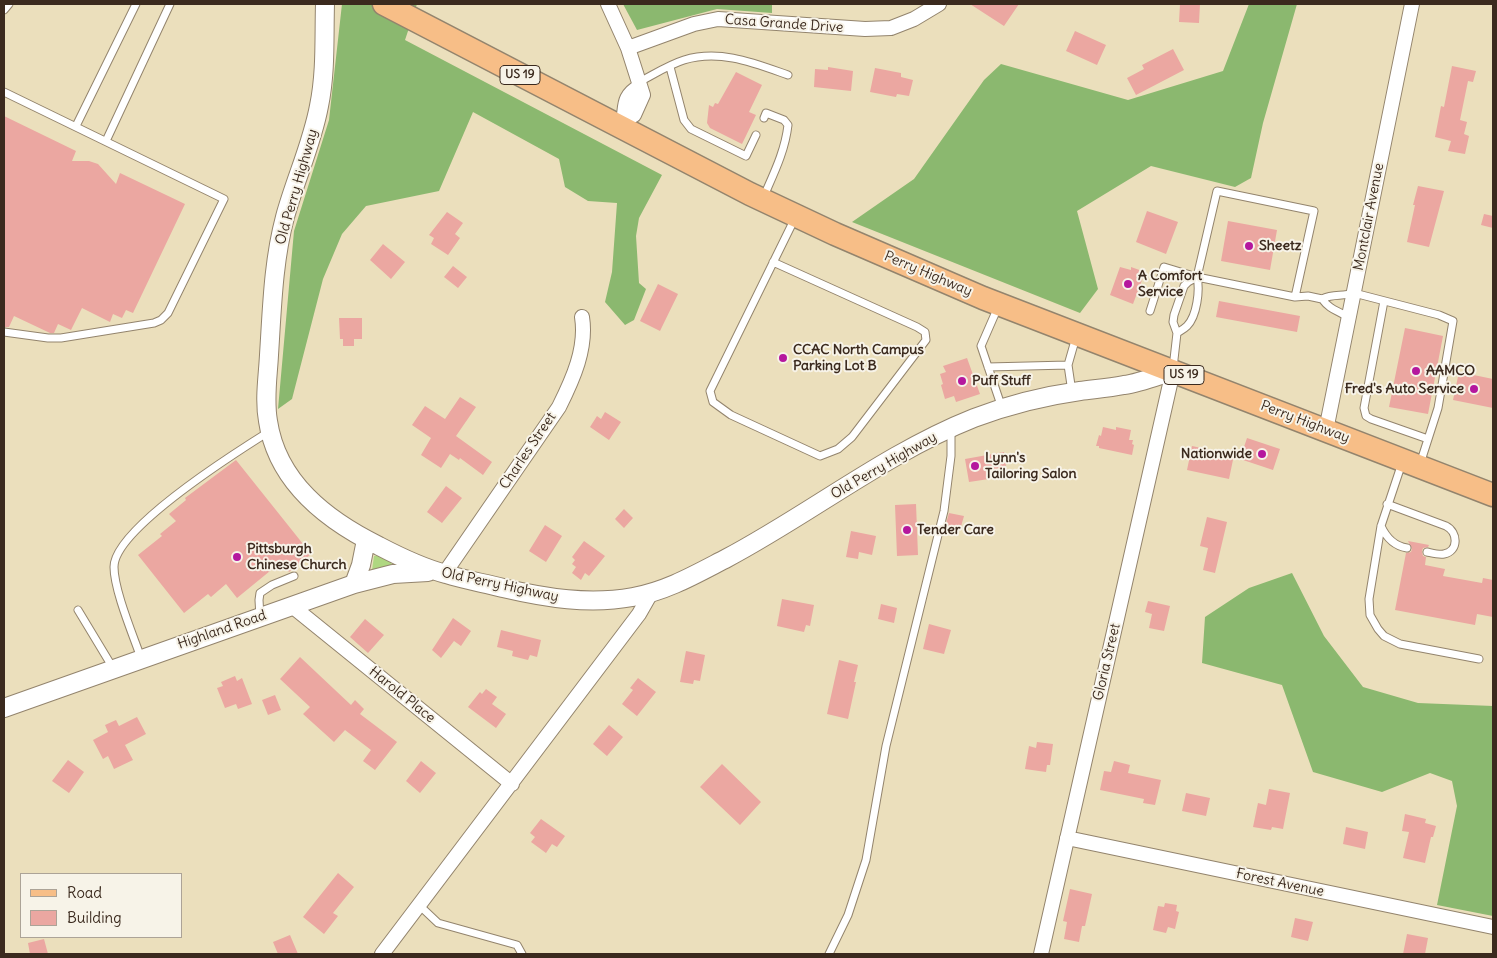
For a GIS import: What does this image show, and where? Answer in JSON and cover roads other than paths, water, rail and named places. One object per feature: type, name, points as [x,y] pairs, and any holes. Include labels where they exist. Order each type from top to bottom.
[{"type":"main road","name":"Perry Highway","points":[[384,4],[622,124],[762,200],[908,266],[1000,304],[1493,495]]},
{"type":"street","name":"Old Perry Highway","points":[[325,4],[323,74],[319,109],[285,217],[276,264],[266,403],[270,431],[282,464],[298,489],[320,510],[366,540],[418,564],[444,574],[567,600],[608,600],[643,595],[681,582],[739,551],[905,451],[950,428],[1002,408],[1027,401],[1072,392],[1125,385],[1173,371]]},
{"type":"street","points":[[608,4],[628,48],[639,84],[631,91],[623,109],[622,124]]},
{"type":"street","name":"Casa Grande Drive","points":[[628,48],[694,24],[718,19],[865,30],[891,28],[921,16],[939,4]]},
{"type":"street","name":"Montclair Avenue","points":[[1326,430],[1412,4]]},
{"type":"street","name":"Charles Street","points":[[444,574],[558,407],[580,356],[583,327],[582,317]]},
{"type":"street","name":"Gloria Street","points":[[1041,954],[1173,371]]},
{"type":"street","points":[[354,584],[361,565],[366,540]]},
{"type":"street","name":"Highland Road","points":[[4,708],[354,584],[407,572],[444,574]]},
{"type":"street","points":[[382,954],[639,614],[643,595]]},
{"type":"street","name":"Harold Place","points":[[292,606],[512,784]]},
{"type":"street","name":"Forest Avenue","points":[[1067,838],[1493,927]]},
{"type":"lane","points":[[4,10],[9,4]]},
{"type":"lane","points":[[76,126],[136,4]]},
{"type":"lane","points":[[106,141],[170,4]]},
{"type":"lane","points":[[639,84],[682,61],[695,57],[717,55],[748,62],[788,75]]},
{"type":"lane","points":[[670,67],[684,120],[691,129],[746,156],[756,135]]},
{"type":"lane","points":[[4,92],[224,199],[168,313],[162,320],[61,338],[4,332]]},
{"type":"lane","points":[[762,200],[781,156],[786,141],[788,125],[784,120],[766,113],[764,118]]},
{"type":"lane","points":[[1177,333],[1186,327],[1191,320],[1199,292],[1197,276],[1217,190],[1314,211],[1295,297]]},
{"type":"lane","points":[[773,262],[917,326],[926,332],[926,340],[852,437],[838,449],[820,456],[730,415],[713,402],[710,391],[773,262],[796,216]]},
{"type":"lane","points":[[1150,311],[1164,267],[1295,297],[1308,296],[1322,299],[1332,294],[1344,296],[1354,293],[1439,315],[1453,321],[1438,408],[1428,439],[1411,463],[1387,504],[1381,526],[1369,599],[1370,615],[1378,630],[1384,636],[1400,644],[1478,659]]},
{"type":"lane","points":[[1173,371],[1177,333],[1173,322],[1184,286],[1197,276]]},
{"type":"lane","points":[[1322,299],[1329,308],[1341,312],[1349,318]]},
{"type":"lane","points":[[1384,301],[1364,408],[1366,416],[1428,439]]},
{"type":"lane","points":[[1000,304],[981,346],[1002,408]]},
{"type":"lane","points":[[1072,392],[1068,365],[1077,334]]},
{"type":"lane","points":[[988,367],[1068,365]]},
{"type":"lane","points":[[829,954],[848,914],[866,860],[886,746],[944,511],[951,456],[950,428]]},
{"type":"lane","points":[[141,659],[119,591],[114,566],[117,554],[133,531],[179,494],[209,470],[270,431]]},
{"type":"lane","points":[[1387,504],[1446,526],[1453,532],[1456,541],[1449,552],[1441,555],[1427,552]]},
{"type":"lane","points":[[1381,526],[1385,535],[1393,542],[1407,548]]},
{"type":"lane","points":[[260,617],[260,593],[272,585],[294,576]]},
{"type":"lane","points":[[78,610],[114,668]]},
{"type":"lane","points":[[419,905],[438,923],[517,944],[522,954]]},
{"type":"place","name":"Sheetz","points":[[1249,246]]},
{"type":"place","name":"A Comfort Service","points":[[1128,284]]},
{"type":"place","name":"CCAC North Campus Parking Lot B","points":[[783,358]]},
{"type":"place","name":"AAMCO","points":[[1416,371]]},
{"type":"place","name":"Puff Stuff","points":[[962,381]]},
{"type":"place","name":"Fred's Auto Service","points":[[1474,389]]},
{"type":"place","name":"Nationwide","points":[[1262,454]]},
{"type":"place","name":"Lynn's Tailoring Salon","points":[[975,466]]},
{"type":"place","name":"Tender Care","points":[[907,530]]},
{"type":"place","name":"Pittsburgh Chinese Church","points":[[237,557]]}]
